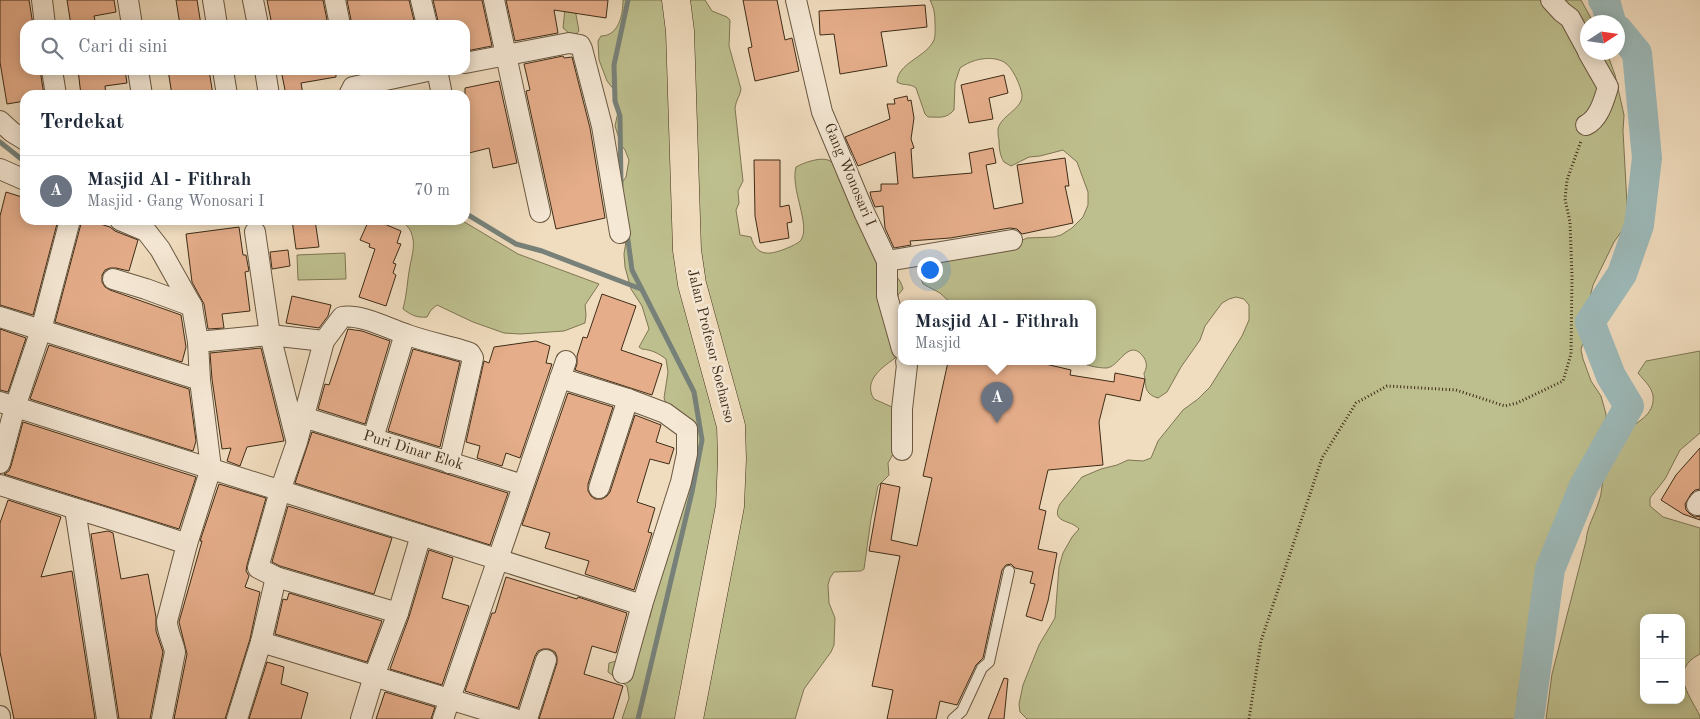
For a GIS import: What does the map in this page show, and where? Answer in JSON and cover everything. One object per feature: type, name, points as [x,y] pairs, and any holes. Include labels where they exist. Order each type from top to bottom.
[{"type":"main road","name":"Jalan Profesor Soeharso","points":[[676,0],[680,31],[688,250],[692,284],[731,426],[732,459],[730,506],[689,719]]},
{"type":"street","points":[[42,0],[44,20]]},
{"type":"street","points":[[128,0],[131,20]]},
{"type":"street","points":[[213,0],[216,20]]},
{"type":"street","points":[[254,0],[257,20]]},
{"type":"street","points":[[335,0],[339,20]]},
{"type":"street","points":[[421,0],[426,20]]},
{"type":"street","points":[[494,0],[540,212]]},
{"type":"street","name":"Gang Wonosari I","points":[[796,0],[822,112],[887,261],[887,296],[898,335]]},
{"type":"street","points":[[1551,0],[1570,18],[1580,37]]},
{"type":"street","points":[[470,62],[568,43],[576,44],[582,48],[602,126],[620,233]]},
{"type":"street","points":[[1586,125],[1590,123],[1602,106],[1608,87],[1593,60]]},
{"type":"street","points":[[53,75],[55,90]]},
{"type":"street","points":[[139,75],[141,90]]},
{"type":"street","points":[[225,75],[226,90]]},
{"type":"street","points":[[266,75],[268,90]]},
{"type":"street","points":[[350,84],[403,75]]},
{"type":"street","points":[[438,75],[441,90]]},
{"type":"street","points":[[0,121],[20,137]]},
{"type":"street","points":[[0,170],[20,178]]},
{"type":"street","points":[[0,464],[8,405],[41,330],[69,225]]},
{"type":"street","points":[[132,225],[146,231],[160,250],[192,306],[198,342],[200,380],[211,468],[187,544],[167,621],[175,652],[162,719]]},
{"type":"street","points":[[255,232],[270,335],[297,442]]},
{"type":"street","points":[[887,261],[1012,240]]},
{"type":"street","points":[[113,279],[146,288],[192,306]]},
{"type":"street","points":[[0,317],[200,380]]},
{"type":"street","points":[[398,613],[276,577],[259,569],[258,565],[280,490],[297,442],[324,341],[340,319],[344,317],[372,322],[470,353],[473,358],[449,463]]},
{"type":"street","points":[[373,438],[405,334]]},
{"type":"street","points":[[198,342],[270,335],[324,341]]},
{"type":"street","points":[[902,450],[902,409],[907,365]]},
{"type":"street","points":[[443,719],[563,370],[665,413],[687,429],[686,454],[681,482],[642,605],[624,673]]},
{"type":"street","points":[[599,488],[628,399]]},
{"type":"street","points":[[8,405],[642,605]]},
{"type":"street","name":"Puri Dinar Elok","points":[[303,418],[523,485]]},
{"type":"street","points":[[0,485],[75,509],[107,517],[187,544]]},
{"type":"street","points":[[75,509],[107,719]]},
{"type":"street","points":[[361,719],[374,676],[398,613],[421,535]]},
{"type":"street","points":[[237,719],[261,642],[276,577]]},
{"type":"street","points":[[261,642],[515,719]]},
{"type":"street","points":[[527,719],[546,660]]},
{"type":"lane","points":[[953,719],[962,711],[982,668],[989,662],[1009,571]]},
{"type":"path","points":[[1249,719],[1261,641],[1322,458],[1356,403],[1387,386],[1456,390],[1504,406],[1517,403],[1563,381],[1571,354],[1572,277],[1570,222],[1565,199],[1567,180],[1586,125]]},
{"type":"green space","points":[[623,0],[705,0],[712,11],[730,20],[729,46],[741,89],[735,108],[743,181],[738,191],[739,203],[736,210],[740,235],[751,237],[758,250],[768,253],[780,251],[799,242],[804,225],[796,186],[796,167],[816,160],[828,160],[835,165],[887,265],[899,279],[903,289],[898,295],[898,356],[876,374],[871,386],[874,399],[892,407],[898,414],[896,449],[888,463],[889,475],[878,486],[864,569],[861,571],[834,572],[830,578],[828,585],[829,603],[835,618],[834,645],[804,689],[795,719],[622,719],[629,698],[627,686],[608,672],[609,663],[620,660],[650,617],[684,450],[664,398],[668,372],[666,359],[655,352],[639,347],[649,329],[642,306],[631,289],[625,267],[624,254],[627,235],[621,184],[626,177],[629,160],[621,145],[615,126],[618,112],[615,91],[607,81],[599,60],[598,41],[601,36],[607,35],[616,28],[621,18]]},
{"type":"green space","points":[[930,0],[1581,0],[1589,15],[1580,15],[1580,60],[1610,60],[1624,115],[1623,131],[1628,222],[1614,242],[1593,285],[1589,301],[1587,328],[1581,350],[1591,381],[1601,396],[1606,414],[1604,438],[1577,484],[1546,547],[1527,657],[1518,693],[1517,719],[1027,719],[1020,712],[1019,704],[1023,685],[1039,645],[1055,618],[1059,567],[1063,553],[1079,529],[1060,518],[1058,510],[1060,504],[1082,477],[1128,460],[1143,461],[1151,458],[1158,441],[1183,410],[1210,387],[1242,336],[1249,320],[1249,305],[1244,299],[1236,297],[1222,303],[1205,326],[1200,340],[1181,367],[1167,392],[1158,398],[1150,394],[1146,389],[1144,373],[1146,362],[1139,352],[1134,350],[1126,353],[1110,367],[1088,365],[1096,365],[1096,300],[948,300],[940,293],[923,284],[919,274],[922,261],[1005,248],[1027,238],[1061,235],[1072,228],[1083,217],[1088,205],[1088,192],[1077,162],[1063,150],[1029,157],[1011,166],[1004,162],[1000,152],[998,129],[1003,120],[1019,104],[1022,95],[1016,77],[1004,62],[988,58],[970,62],[960,68],[955,83],[954,110],[942,117],[928,117],[925,114],[916,88],[897,82],[898,75],[906,65],[929,48],[934,40],[935,17]]},
{"type":"green space","points":[[565,8],[575,9],[579,31],[576,34],[569,33],[563,28]]},
{"type":"green space","points":[[469,225],[518,254],[599,284],[585,305],[585,323],[564,331],[520,334],[504,333],[473,322],[437,305],[427,317],[409,313],[403,309],[413,254],[412,236],[407,226]]},
{"type":"green space","points":[[345,253],[346,279],[298,280],[297,255]]},
{"type":"green space","points":[[1700,351],[1700,433],[1680,450],[1665,479],[1650,498],[1650,506],[1663,517],[1700,528],[1700,654],[1685,667],[1685,614],[1640,614],[1640,704],[1685,704],[1685,685],[1700,719],[1546,719],[1552,674],[1588,530],[1600,498],[1605,475],[1616,454],[1620,439],[1648,414],[1653,402],[1651,389],[1638,373],[1646,361]]},
{"type":"building","points":[[0,0],[29,0],[32,20],[20,20],[20,75],[41,75],[43,90],[20,90],[20,102],[7,104],[0,62]]},
{"type":"building","points":[[67,0],[114,0],[116,12],[94,16],[95,20],[70,20]]},
{"type":"building","points":[[176,0],[197,0],[200,20],[179,20]]},
{"type":"building","points":[[267,0],[323,0],[327,20],[271,20]]},
{"type":"building","points":[[347,0],[409,0],[414,20],[351,20]]},
{"type":"building","points":[[433,0],[482,0],[492,46],[470,50],[470,20],[438,20]]},
{"type":"building","points":[[506,0],[608,0],[606,18],[554,10],[558,33],[515,41]]},
{"type":"building","points":[[743,0],[777,0],[785,40],[792,38],[799,71],[755,81],[748,48],[752,47]]},
{"type":"building","points":[[925,5],[927,27],[881,32],[887,66],[840,74],[834,34],[820,35],[819,11]]},
{"type":"building","points":[[563,56],[564,58],[572,57],[590,128],[605,218],[556,229],[526,91],[530,90],[524,64]]},
{"type":"building","points":[[79,75],[126,75],[127,83],[105,86],[105,90],[80,90]]},
{"type":"building","points":[[169,75],[210,75],[212,90],[171,90]]},
{"type":"building","points":[[282,75],[336,75],[336,77],[301,83],[302,90],[285,90]]},
{"type":"building","points":[[1004,75],[1008,93],[989,98],[993,119],[969,123],[961,85]]},
{"type":"building","points":[[499,81],[517,163],[493,168],[489,148],[470,153],[470,90],[465,90],[465,88]]},
{"type":"building","points":[[907,96],[908,101],[911,100],[914,118],[911,139],[914,148],[911,149],[913,178],[972,173],[969,153],[993,148],[996,163],[986,165],[994,209],[1023,203],[1017,165],[1065,158],[1069,186],[1065,186],[1073,223],[1022,234],[1017,229],[1010,228],[950,238],[910,241],[911,245],[894,248],[885,228],[883,206],[875,207],[870,192],[881,191],[881,184],[898,184],[895,152],[858,166],[845,137],[890,119],[887,104],[895,104],[894,99]]},
{"type":"building","points":[[754,160],[780,160],[780,207],[789,205],[792,222],[787,223],[789,238],[760,243],[755,216]]},
{"type":"building","points":[[6,192],[20,196],[20,225],[57,225],[33,315],[0,305],[0,216]]},
{"type":"building","points":[[81,225],[103,225],[138,240],[129,271],[116,268],[105,270],[102,275],[102,282],[105,287],[181,315],[186,347],[182,362],[55,322]]},
{"type":"building","points":[[293,225],[316,225],[319,247],[296,249]]},
{"type":"building","points":[[367,225],[387,225],[401,231],[397,243],[401,244],[393,263],[396,264],[393,273],[396,275],[386,306],[359,297],[375,249],[369,247],[370,244],[360,240]]},
{"type":"building","points":[[239,227],[243,255],[246,255],[249,271],[245,272],[250,311],[222,314],[224,328],[208,329],[204,304],[192,282],[186,234]]},
{"type":"building","points":[[288,250],[290,266],[272,269],[270,252]]},
{"type":"building","points":[[602,294],[636,306],[621,350],[662,364],[652,395],[575,370],[583,337],[587,338]]},
{"type":"building","points":[[292,296],[331,305],[328,316],[319,328],[286,323]]},
{"type":"building","points":[[0,329],[26,338],[8,392],[0,390]]},
{"type":"building","points":[[348,329],[362,331],[390,341],[365,424],[318,409],[325,384],[329,385]]},
{"type":"building","points":[[536,341],[550,346],[546,363],[552,364],[520,458],[506,453],[502,466],[477,458],[480,446],[466,442],[484,361],[489,363],[494,347]]},
{"type":"building","points":[[49,345],[189,389],[196,441],[193,451],[30,399]]},
{"type":"building","points":[[261,348],[284,441],[247,447],[240,466],[227,461],[231,448],[222,449],[210,353]]},
{"type":"building","points":[[413,349],[460,362],[440,447],[388,431]]},
{"type":"building","points":[[947,365],[1050,365],[1071,370],[1070,375],[1114,382],[1115,373],[1145,379],[1140,401],[1106,394],[1099,422],[1103,465],[1048,470],[1039,509],[1046,511],[1038,549],[1057,553],[1048,601],[1042,621],[1026,616],[1035,584],[1030,583],[1033,572],[1015,568],[1011,564],[1006,565],[1002,570],[983,658],[976,665],[957,705],[940,701],[936,719],[887,719],[893,690],[872,686],[900,556],[869,551],[881,483],[900,487],[891,540],[917,546],[932,478],[923,476]]},
{"type":"building","points":[[568,393],[613,407],[588,484],[588,491],[595,499],[602,499],[610,492],[635,415],[661,425],[656,442],[674,448],[669,464],[650,459],[637,502],[655,508],[648,532],[652,533],[634,590],[585,574],[589,561],[545,548],[550,533],[522,525]]},
{"type":"building","points":[[23,422],[196,477],[179,529],[4,474],[9,471],[11,466]]},
{"type":"building","points":[[312,432],[508,493],[490,545],[295,483]]},
{"type":"building","points":[[1700,448],[1700,489],[1695,490],[1691,494],[1685,504],[1686,510],[1695,517],[1700,516],[1700,520],[1683,514],[1661,500],[1676,475]]},
{"type":"building","points":[[219,484],[266,498],[246,571],[249,576],[245,587],[260,592],[250,639],[225,719],[174,719],[187,654],[179,622],[202,541],[200,541]]},
{"type":"building","points":[[8,500],[61,517],[41,577],[72,571],[95,719],[14,719],[0,652],[0,523]]},
{"type":"building","points":[[288,506],[392,538],[374,594],[272,562]]},
{"type":"building","points":[[108,531],[113,533],[121,579],[148,574],[156,617],[156,631],[163,652],[150,719],[119,719],[91,534]]},
{"type":"building","points":[[429,550],[453,558],[442,598],[469,606],[442,685],[390,669],[409,617]]},
{"type":"building","points":[[506,577],[627,613],[616,653],[592,646],[584,674],[623,686],[613,719],[539,719],[557,663],[555,652],[549,649],[538,651],[535,656],[518,708],[465,691],[492,613],[495,613]]},
{"type":"building","points":[[289,593],[382,621],[367,662],[275,634],[283,599],[287,600]]},
{"type":"building","points":[[267,662],[284,667],[281,684],[308,693],[301,719],[249,719]]},
{"type":"building","points":[[1004,678],[1008,679],[1004,719],[988,719]]},
{"type":"building","points":[[385,692],[435,707],[431,719],[376,719]]},
{"type":"waterway","points":[[621,187],[620,116],[615,101],[614,65],[628,0]]},
{"type":"waterway","points":[[1603,0],[1609,15]]},
{"type":"waterway","points":[[1529,719],[1550,569],[1584,486],[1629,406],[1611,376],[1590,322],[1622,274],[1639,225],[1647,158],[1637,53],[1625,38]]},
{"type":"waterway","points":[[0,142],[20,158]]},
{"type":"waterway","points":[[470,216],[516,244],[542,251],[641,289]]},
{"type":"waterway","points":[[627,233],[632,270],[694,392],[702,440],[692,492],[638,719]]},
{"type":"place","name":"Masjid Al - Fithrah","points":[[997,423]]}]
